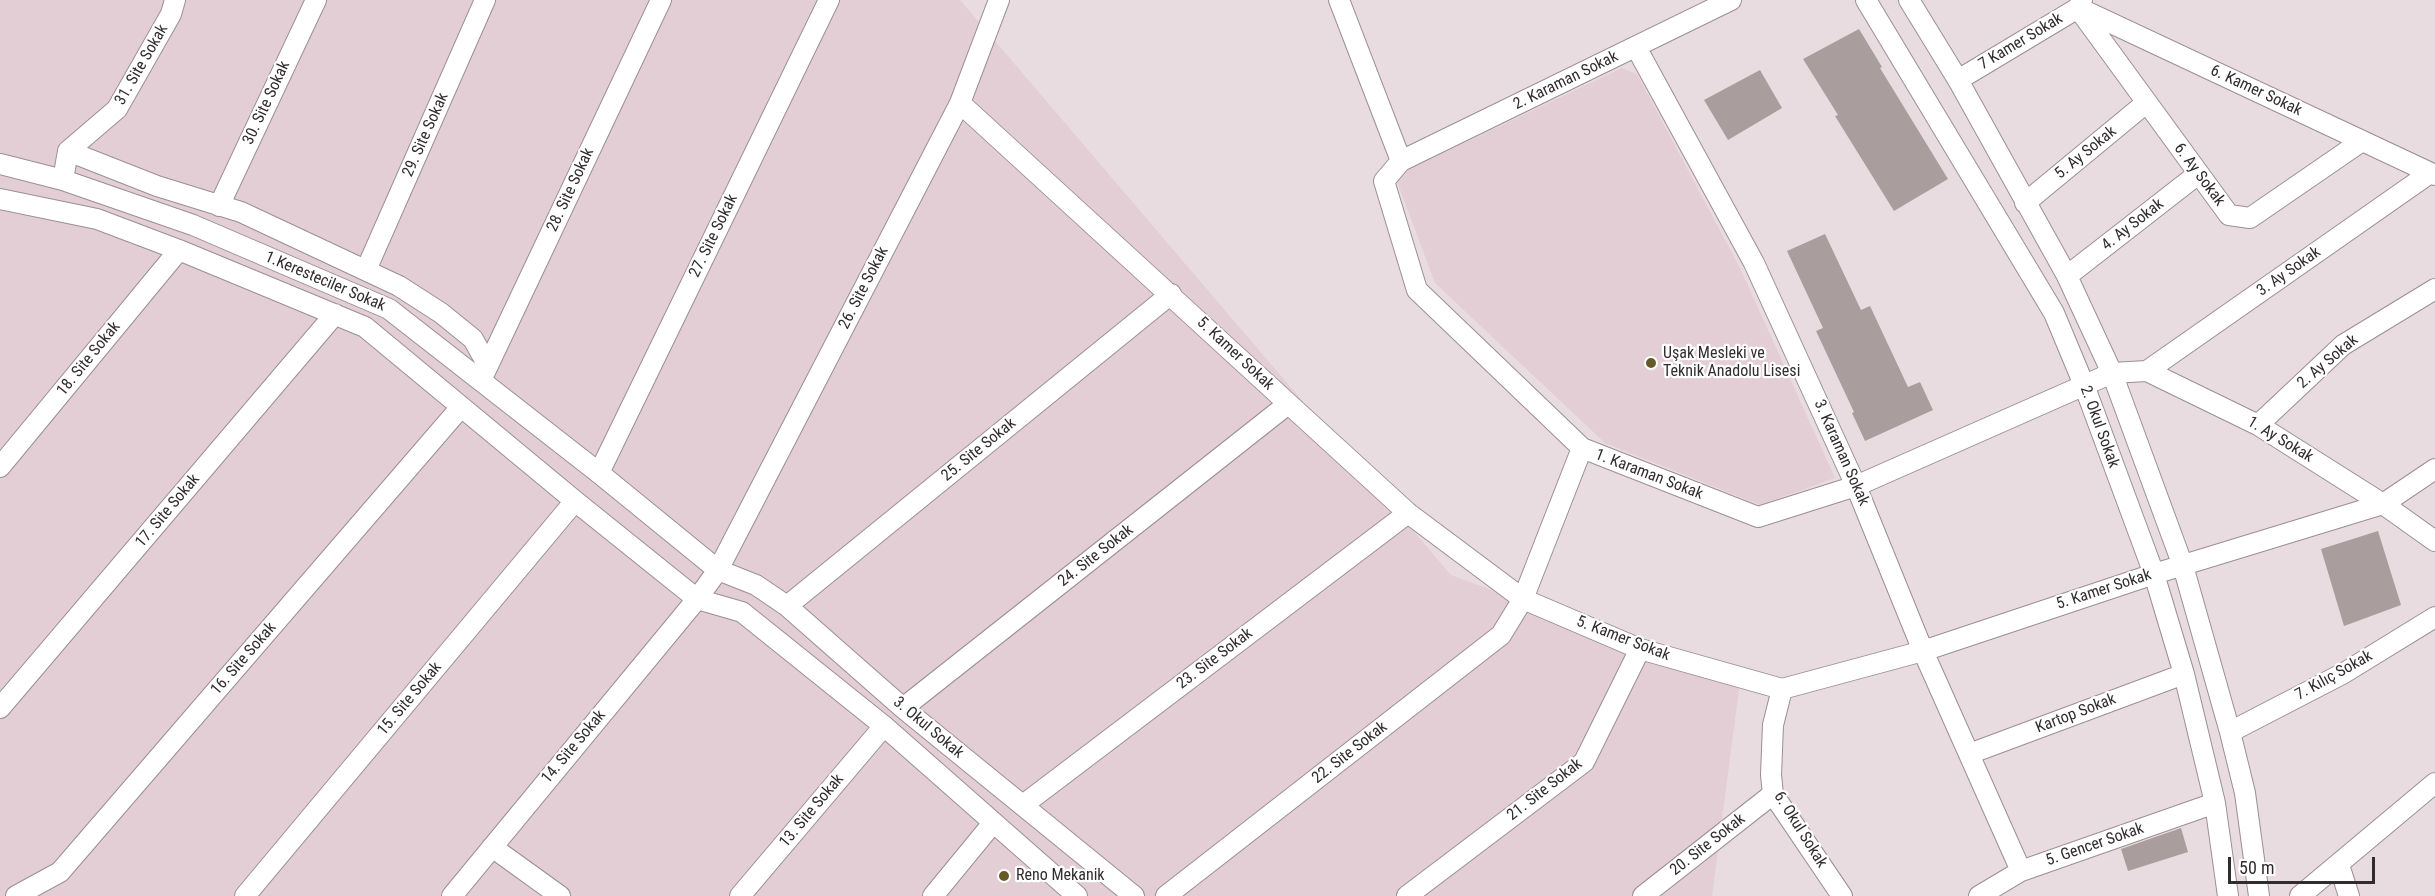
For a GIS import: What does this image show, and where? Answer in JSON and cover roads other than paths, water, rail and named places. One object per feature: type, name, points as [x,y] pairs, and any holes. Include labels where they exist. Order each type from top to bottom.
[{"type":"street","name":"31. Site Sokak","points":[[68,151],[117,109],[171,14],[175,0]]},
{"type":"street","name":"30. Site Sokak","points":[[219,206],[316,0]]},
{"type":"street","name":"29. Site Sokak","points":[[366,270],[485,0]]},
{"type":"street","name":"28. Site Sokak","points":[[485,373],[661,0]]},
{"type":"street","name":"27. Site Sokak","points":[[599,473],[829,0]]},
{"type":"street","name":"26. Site Sokak","points":[[697,599],[718,570],[960,103],[999,0]]},
{"type":"street","points":[[1339,0],[1401,161]]},
{"type":"street","name":"2. Karaman Sokak","points":[[1401,161],[1731,0]]},
{"type":"street","name":"2. Okul Sokak","points":[[1866,0],[2054,313],[2084,385],[2154,574],[2184,674],[2215,803],[2228,896]]},
{"type":"street","name":"2. Okul Sokak","points":[[1910,0],[1958,80],[2067,276],[2112,373],[2183,566],[2230,732],[2246,793],[2259,896]]},
{"type":"street","name":"7 Kamer Sokak","points":[[1958,80],[2080,4]]},
{"type":"street","name":"6. Ay Sokak","points":[[2080,4],[2146,103],[2229,215],[2250,218],[2361,141]]},
{"type":"street","name":"6. Kamer Sokak","points":[[2080,4],[2433,174]]},
{"type":"street","name":"3. Karaman Sokak","points":[[1636,47],[1754,263],[1856,486],[1923,651],[2021,871]]},
{"type":"street","name":"5. Kamer Sokak","points":[[960,103],[1408,513],[1523,599],[1640,649],[1782,689],[1923,651],[2154,574],[2383,504],[2435,469]]},
{"type":"street","name":"5. Ay Sokak","points":[[2025,203],[2146,103]]},
{"type":"street","points":[[63,180],[68,151],[157,186],[241,212],[399,286],[441,313],[473,339],[485,373]]},
{"type":"street","name":"1. Karaman Sokak","points":[[1401,161],[1384,181],[1417,290],[1582,448],[1758,517],[1856,486],[2112,373]]},
{"type":"street","name":"1.Keresteciler Sokak","points":[[0,164],[63,180],[193,225],[389,309],[485,373],[599,473],[718,570]]},
{"type":"street","name":"4. Ay Sokak","points":[[2067,276],[2198,174]]},
{"type":"street","name":"3. Ay Sokak","points":[[2147,371],[2433,174]]},
{"type":"street","name":"1.Keresteciler Sokak","points":[[0,198],[98,219],[365,327],[697,599]]},
{"type":"street","name":"18. Site Sokak","points":[[0,467],[179,250]]},
{"type":"street","name":"2. Ay Sokak","points":[[2258,425],[2343,345],[2435,289]]},
{"type":"street","name":"25. Site Sokak","points":[[787,606],[1171,294]]},
{"type":"street","name":"17. Site Sokak","points":[[0,708],[335,314]]},
{"type":"street","name":"1. Ay Sokak","points":[[2112,373],[2147,371],[2258,425],[2383,504],[2435,541]]},
{"type":"street","name":"24. Site Sokak","points":[[903,708],[1288,404]]},
{"type":"street","name":"16. Site Sokak","points":[[16,896],[60,872],[461,407]]},
{"type":"street","name":"22. Site Sokak","points":[[1166,896],[1501,635],[1523,599],[1582,448]]},
{"type":"street","name":"15. Site Sokak","points":[[244,896],[575,501]]},
{"type":"street","name":"23. Site Sokak","points":[[1023,805],[1408,513]]},
{"type":"street","name":"3. Okul Sokak","points":[[718,570],[756,585],[787,606],[903,708],[1134,896]]},
{"type":"street","name":"3. Okul Sokak","points":[[697,599],[742,612],[884,726],[1077,896]]},
{"type":"street","name":"14. Site Sokak","points":[[452,896],[697,599]]},
{"type":"street","name":"7. Kılıç Sokak","points":[[2230,732],[2344,673],[2435,617]]},
{"type":"street","name":"21. Site Sokak","points":[[1407,896],[1584,762],[1640,649]]},
{"type":"street","name":"Kartop Sokak","points":[[1969,754],[2184,674]]},
{"type":"street","name":"6. Okul Sokak","points":[[1782,689],[1773,724],[1771,775],[1773,794],[1842,896]]},
{"type":"street","name":"13. Site Sokak","points":[[740,896],[884,726]]},
{"type":"street","points":[[2300,896],[2435,783]]},
{"type":"street","name":"20. Site Sokak","points":[[1643,896],[1773,794]]},
{"type":"street","name":"5. Gencer Sokak","points":[[1979,896],[2021,871],[2215,803]]},
{"type":"street","points":[[933,896],[993,823]]},
{"type":"street","points":[[492,847],[560,896]]},
{"type":"street","points":[[2339,865],[2349,896]]},
{"type":"place","name":"Uşak Mesleki ve Teknik Anadolu Lisesi","points":[[1651,363]]},
{"type":"place","name":"Reno Mekanik","points":[[1004,876]]}]
